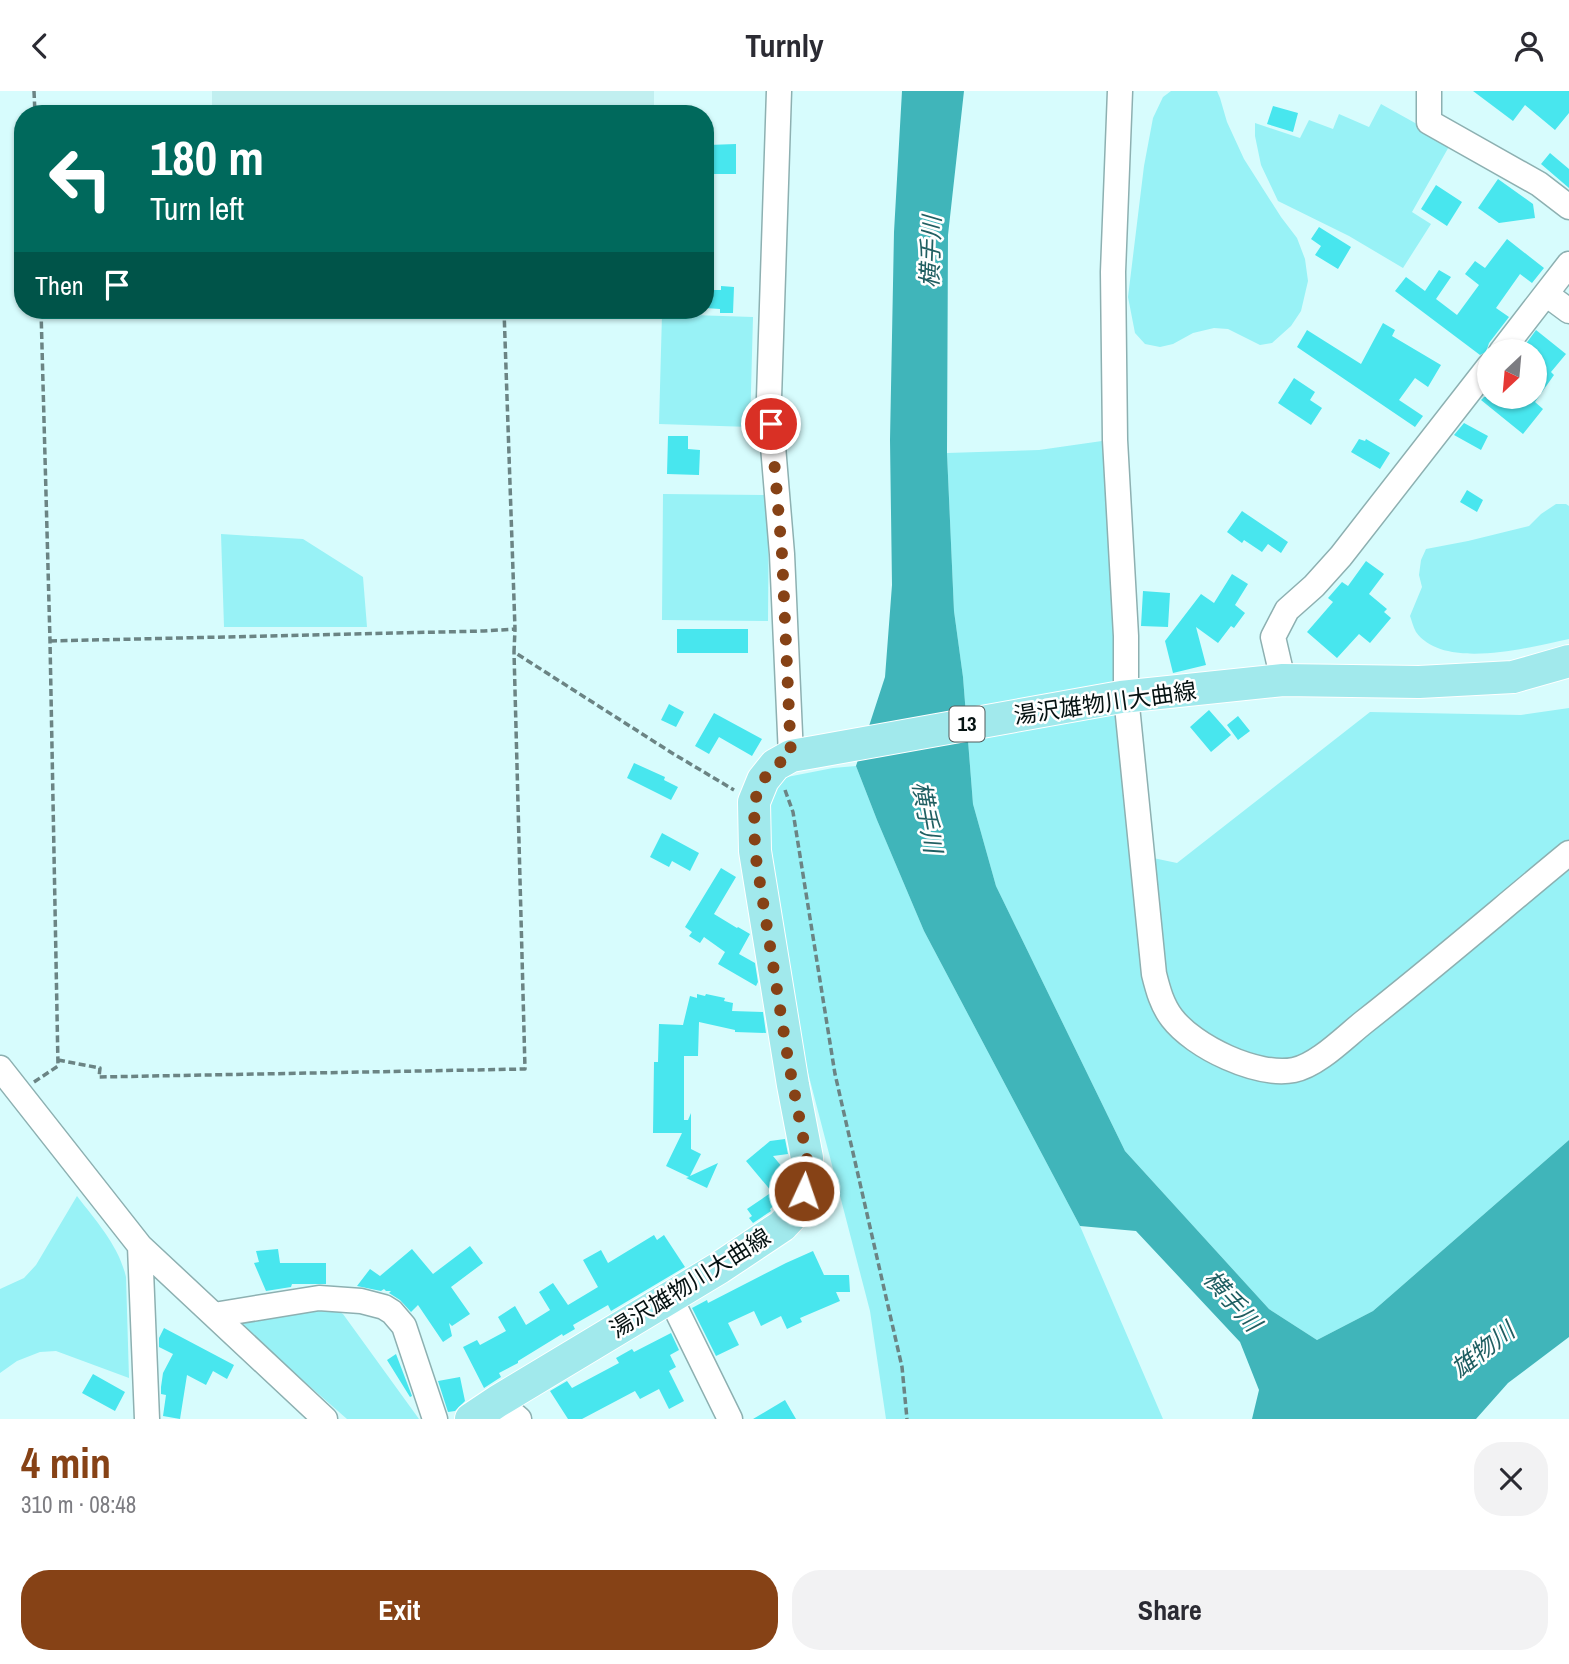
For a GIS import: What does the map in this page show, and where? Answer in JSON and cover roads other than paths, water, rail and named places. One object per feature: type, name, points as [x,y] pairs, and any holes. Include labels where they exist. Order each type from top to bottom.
[{"type":"main road","name":"湯沢雄物川大曲線","points":[[471,1419],[508,1410],[670,1297],[782,1226],[796,1211],[804,1191],[807,1158],[788,1059],[755,852],[754,802],[763,780],[794,758],[1123,697],[1283,680],[1419,682],[1513,677],[1569,661]]},
{"type":"street","points":[[779,91],[769,398],[782,554],[794,758]]},
{"type":"street","points":[[1120,91],[1113,272],[1115,440],[1126,636],[1123,697],[1154,974],[1160,998],[1171,1017],[1184,1032],[1221,1055],[1244,1064],[1271,1070],[1294,1070],[1314,1062],[1569,853]]},
{"type":"street","points":[[1429,91],[1429,122],[1539,184],[1569,207]]},
{"type":"street","points":[[1511,339],[1569,264]]},
{"type":"street","points":[[1546,294],[1569,311]]},
{"type":"street","points":[[1283,680],[1273,637],[1287,610],[1314,586],[1341,556],[1477,381]]},
{"type":"street","points":[[0,1068],[140,1246],[325,1419]]},
{"type":"street","points":[[140,1246],[147,1419]]},
{"type":"street","points":[[670,1297],[730,1419]]},
{"type":"street","points":[[214,1315],[319,1298],[360,1301],[384,1307],[404,1326],[435,1419]]},
{"type":"water","points":[[902,91],[964,91],[948,235],[947,453],[954,611],[963,677],[973,804],[996,886],[1125,1151],[1269,1309],[1317,1340],[1373,1311],[1569,1140],[1569,1337],[1508,1383],[1476,1419],[1252,1419],[1259,1390],[1240,1342],[1136,1231],[1080,1226],[924,931],[856,766],[885,677],[892,585],[890,440],[894,232]]},
{"type":"water label","name":"横手川","points":[[931,252]]},
{"type":"water label","name":"横手川","points":[[927,817]]},
{"type":"water label","name":"横手川","points":[[1232,1301]]},
{"type":"water label","name":"雄物川","points":[[1483,1350]]}]
